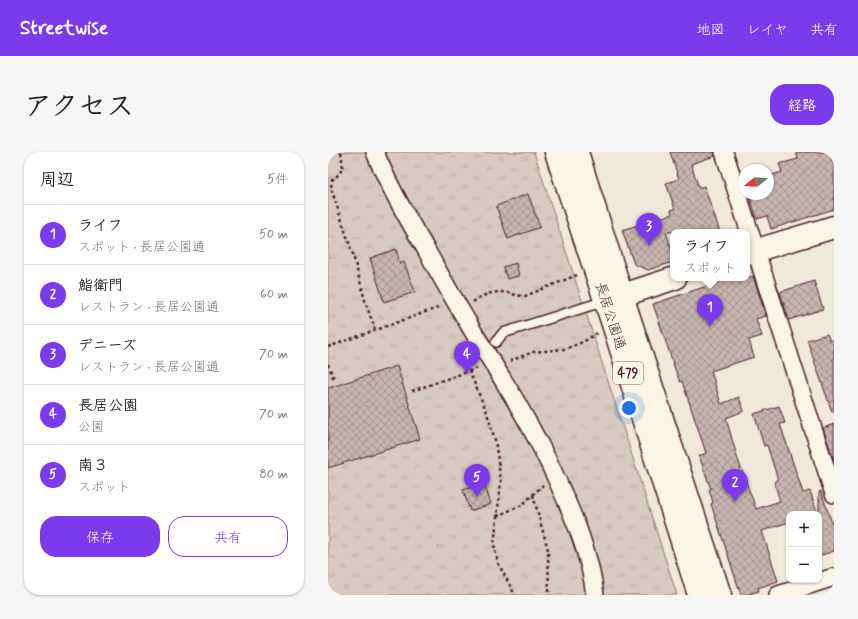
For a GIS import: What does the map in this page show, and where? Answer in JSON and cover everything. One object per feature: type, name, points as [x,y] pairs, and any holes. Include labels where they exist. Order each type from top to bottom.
[{"type":"main road","name":"長居公園通","points":[[556,152],[614,298],[720,595]]},
{"type":"main road","name":"長居公園通","points":[[577,152],[614,298],[699,595]]},
{"type":"main road","points":[[751,252],[834,227]]},
{"type":"main road","points":[[614,298],[670,280]]},
{"type":"street","points":[[375,152],[382,169],[411,224],[456,302],[517,402],[550,465],[582,539],[590,563],[595,595]]},
{"type":"street","points":[[724,152],[745,229]]},
{"type":"street","points":[[751,252],[834,494]]},
{"type":"street","points":[[778,595],[834,577]]},
{"type":"lane","points":[[496,342],[502,332],[614,298]]},
{"type":"path","points":[[341,152],[343,168],[340,174],[332,180],[331,188],[375,329]]},
{"type":"path","points":[[469,304],[481,296],[494,293],[508,293],[518,296],[531,295],[580,274]]},
{"type":"path","points":[[328,347],[444,305]]},
{"type":"path","points":[[506,364],[533,352],[545,350],[552,351],[574,346],[599,332]]},
{"type":"path","points":[[328,364],[334,379]]},
{"type":"path","points":[[412,391],[478,368]]},
{"type":"path","points":[[469,371],[486,410],[495,440],[501,482],[494,545],[498,563],[515,595]]},
{"type":"path","points":[[497,516],[522,505],[546,482]]},
{"type":"path","points":[[533,495],[548,550],[549,595]]},
{"type":"green space","points":[[328,152],[534,152],[677,595],[328,595]]},
{"type":"building","points":[[670,152],[714,152],[715,156],[691,164],[699,188],[704,186],[719,229],[670,229],[670,232],[666,232],[670,245],[670,263],[648,270],[634,264],[622,230],[672,214],[671,210],[675,209],[666,183],[679,179]]},
{"type":"building","points":[[796,152],[829,152],[834,167],[834,209],[771,229],[767,216],[757,219],[751,200],[774,200],[774,174],[782,172],[779,164],[798,159]]},
{"type":"building","points":[[528,194],[540,227],[508,239],[496,206]]},
{"type":"building","points":[[396,249],[400,264],[404,262],[415,292],[384,302],[370,258]]},
{"type":"building","points":[[516,263],[519,276],[507,279],[503,267]]},
{"type":"building","points":[[753,276],[766,316],[756,319],[762,336],[749,340],[754,357],[711,371],[721,404],[739,397],[744,411],[726,418],[737,457],[756,509],[780,501],[774,482],[778,480],[767,445],[764,446],[754,414],[779,406],[785,423],[780,424],[803,493],[810,491],[817,511],[786,511],[786,523],[762,531],[778,581],[758,588],[759,591],[741,595],[711,504],[713,502],[709,490],[711,489],[699,456],[706,453],[682,381],[680,382],[675,369],[653,304],[722,281],[750,281],[750,277]]},
{"type":"building","points":[[814,281],[823,309],[789,320],[780,292]]},
{"type":"building","points":[[827,334],[830,341],[834,339],[834,412],[832,412],[807,340]]},
{"type":"building","points":[[397,366],[420,439],[328,468],[328,388]]},
{"type":"building","points":[[834,424],[834,461],[823,428]]},
{"type":"building","points":[[484,483],[491,504],[470,511],[463,490]]},
{"type":"building","points":[[821,491],[834,529],[834,551],[822,555],[822,511],[819,511],[819,492]]},
{"type":"place","name":"デニーズ","points":[[649,246]]},
{"type":"place","name":"ライフ","points":[[710,327]]},
{"type":"place","name":"長居公園","points":[[467,374]]},
{"type":"place","name":"南３","points":[[477,497]]},
{"type":"place","name":"鮨衛門","points":[[735,502]]}]
